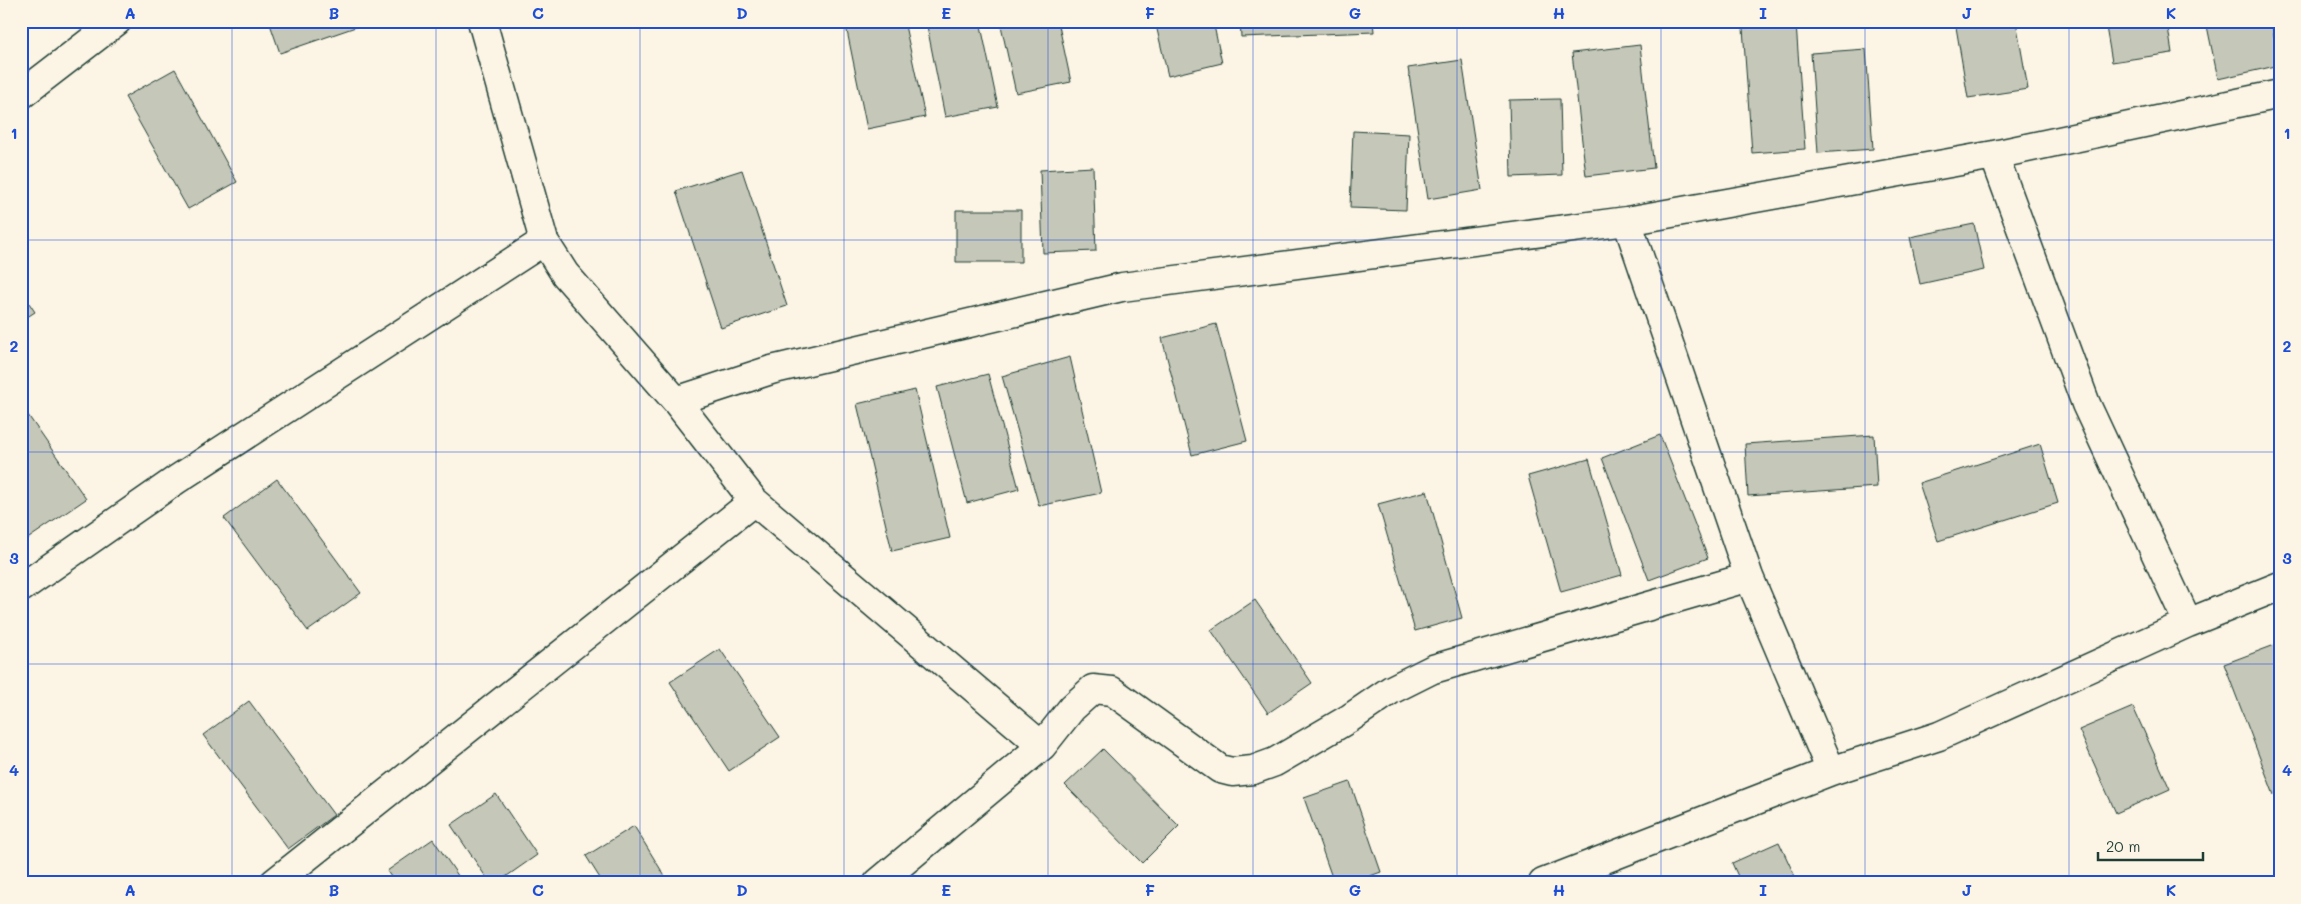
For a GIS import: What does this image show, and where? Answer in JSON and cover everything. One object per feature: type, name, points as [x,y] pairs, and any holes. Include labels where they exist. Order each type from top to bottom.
[{"type":"street","points":[[21,95],[116,21]]},
{"type":"street","points":[[482,21],[544,241],[565,274],[676,401],[754,501],[1042,746]]},
{"type":"street","points":[[676,401],[771,370],[1122,287],[1627,221],[1994,155],[2280,94]]},
{"type":"street","points":[[1994,155],[2086,404],[2188,623]]},
{"type":"street","points":[[1627,221],[1749,577],[1830,771]]},
{"type":"street","points":[[21,588],[176,480],[544,241]]},
{"type":"street","points":[[274,883],[754,501]]},
{"type":"street","points":[[878,883],[1042,746],[1072,708],[1093,689],[1112,691],[1220,769],[1232,772],[1253,770],[1275,762],[1350,718],[1391,690],[1434,669],[1749,577]]},
{"type":"street","points":[[1543,883],[1830,771],[1940,736],[2188,623],[2280,586]]},
{"type":"building","points":[[269,21],[373,21],[280,53]]},
{"type":"building","points":[[845,21],[904,21],[925,117],[867,129]]},
{"type":"building","points":[[926,21],[980,21],[998,107],[945,117]]},
{"type":"building","points":[[1000,21],[1058,21],[1071,82],[1016,93]]},
{"type":"building","points":[[1155,21],[1213,21],[1222,63],[1168,76]]},
{"type":"building","points":[[1240,21],[1373,21],[1374,32],[1241,37]]},
{"type":"building","points":[[1955,21],[2016,21],[2028,89],[1968,98]]},
{"type":"building","points":[[2105,21],[2167,21],[2172,53],[2112,62]]},
{"type":"building","points":[[2206,21],[2271,21],[2280,65],[2218,79]]},
{"type":"building","points":[[1796,24],[1805,149],[1752,153],[1743,28]]},
{"type":"building","points":[[1640,45],[1654,168],[1586,176],[1572,53]]},
{"type":"building","points":[[1866,49],[1873,149],[1818,153],[1811,53]]},
{"type":"building","points":[[1462,60],[1482,190],[1428,199],[1408,68]]},
{"type":"building","points":[[175,69],[237,182],[188,209],[125,97]]},
{"type":"building","points":[[1560,99],[1562,175],[1511,177],[1509,100]]},
{"type":"building","points":[[1353,131],[1409,134],[1406,210],[1350,208]]},
{"type":"building","points":[[1093,167],[1096,251],[1043,253],[1040,170]]},
{"type":"building","points":[[742,170],[787,306],[721,328],[676,191]]},
{"type":"building","points":[[956,210],[1021,210],[1021,262],[956,262]]},
{"type":"building","points":[[1974,224],[1984,270],[1920,284],[1910,237]]},
{"type":"building","points":[[21,291],[35,312],[21,321]]},
{"type":"building","points":[[1216,324],[1247,441],[1192,455],[1162,338]]},
{"type":"building","points":[[1070,357],[1101,493],[1039,506],[1002,376]]},
{"type":"building","points":[[988,374],[1019,489],[967,503],[937,387]]},
{"type":"building","points":[[915,390],[950,538],[892,551],[857,404]]},
{"type":"building","points":[[21,405],[86,499],[26,540],[21,533]]},
{"type":"building","points":[[1660,435],[1708,558],[1649,580],[1602,458]]},
{"type":"building","points":[[1874,435],[1877,487],[1748,496],[1745,444]]},
{"type":"building","points":[[2040,444],[2058,503],[1938,541],[1919,483]]},
{"type":"building","points":[[1589,459],[1622,575],[1561,592],[1528,476]]},
{"type":"building","points":[[277,479],[361,593],[308,631],[224,518]]},
{"type":"building","points":[[1427,491],[1462,618],[1415,631],[1378,504]]},
{"type":"building","points":[[1255,600],[1312,683],[1268,713],[1211,630]]},
{"type":"building","points":[[2280,643],[2280,793],[2274,795],[2224,664]]},
{"type":"building","points":[[720,649],[780,737],[729,771],[670,682]]},
{"type":"building","points":[[249,701],[334,815],[288,849],[203,735]]},
{"type":"building","points":[[2133,707],[2170,789],[2116,813],[2079,730]]},
{"type":"building","points":[[1103,749],[1179,826],[1142,863],[1065,785]]},
{"type":"building","points":[[1350,782],[1381,872],[1351,883],[1334,883],[1304,798]]},
{"type":"building","points":[[496,794],[537,855],[497,883],[490,883],[451,825]]},
{"type":"building","points":[[634,826],[669,883],[603,883],[586,856]]},
{"type":"building","points":[[433,839],[463,883],[395,883],[387,871]]},
{"type":"building","points":[[1779,842],[1798,883],[1741,883],[1732,863]]}]
